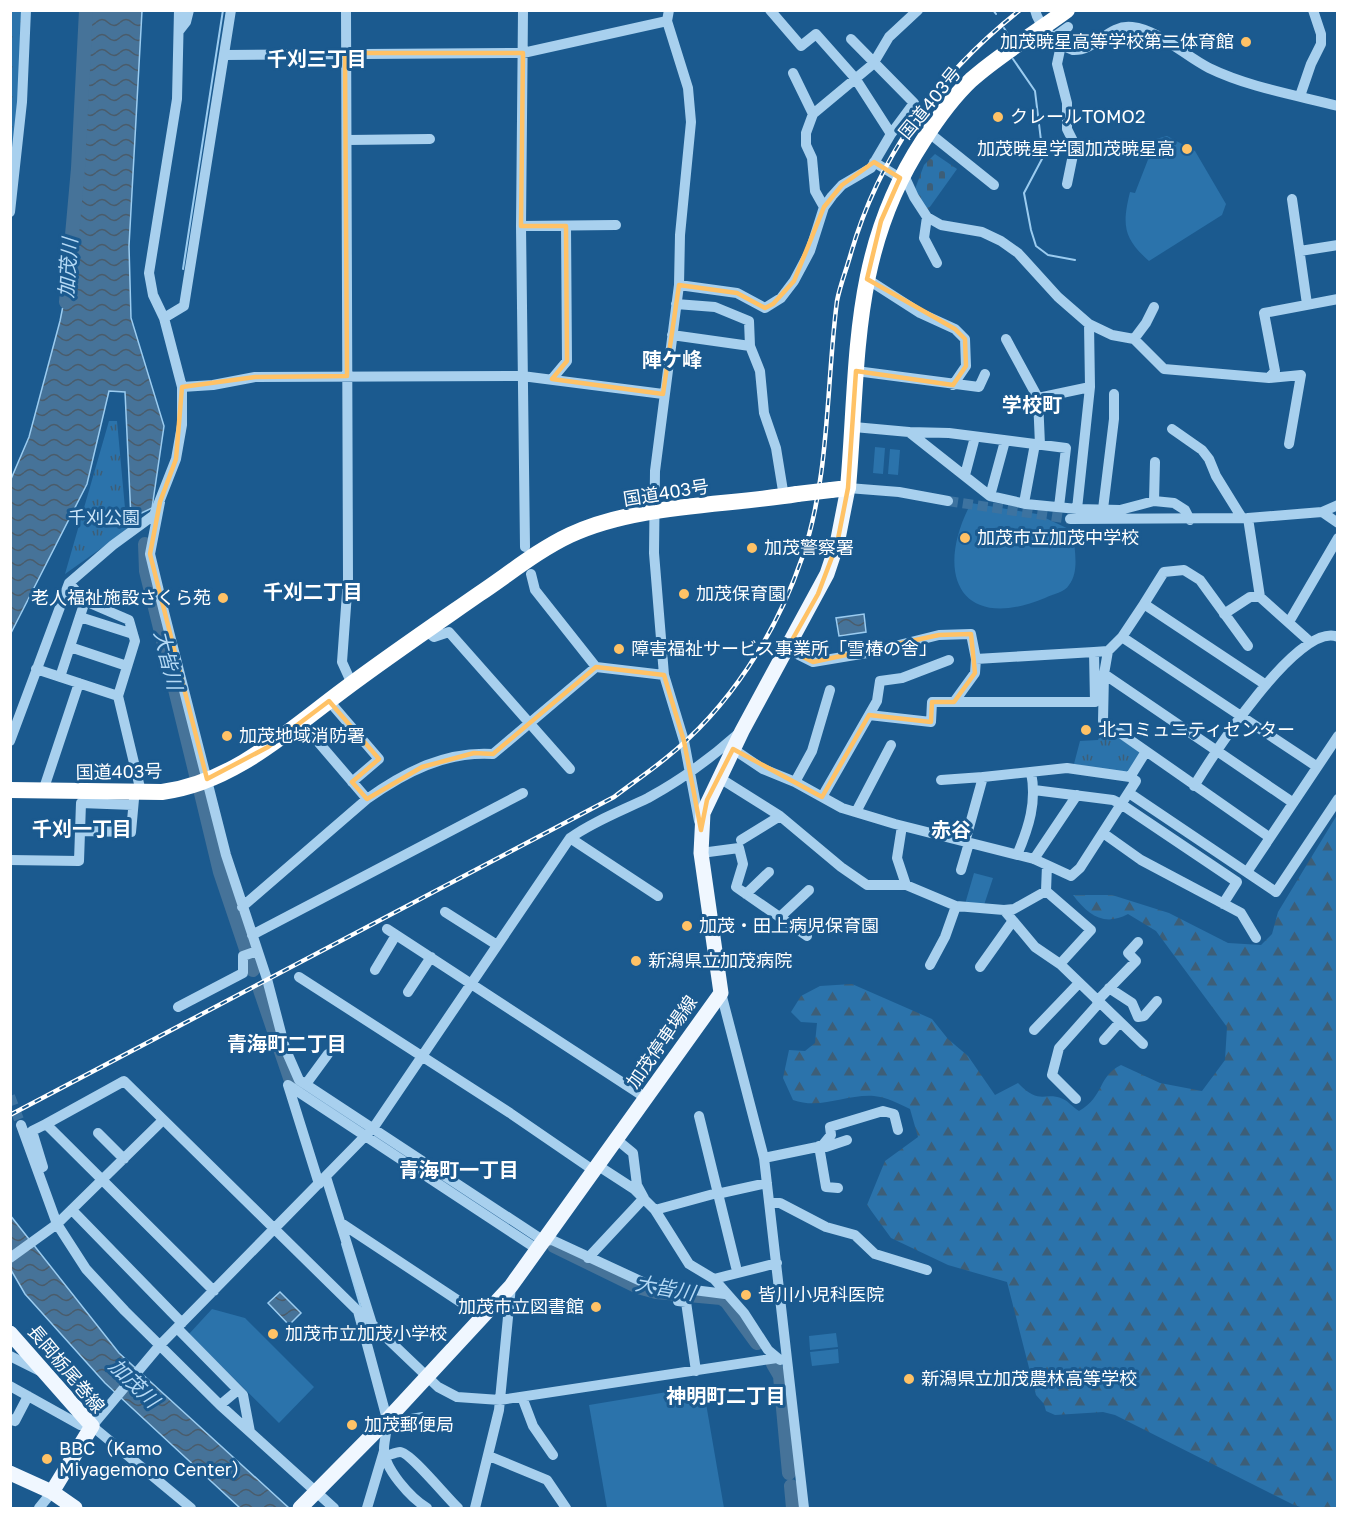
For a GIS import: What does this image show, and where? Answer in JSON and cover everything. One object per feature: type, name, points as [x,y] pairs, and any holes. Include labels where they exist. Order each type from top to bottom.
[{"type":"highway","name":"国道403号","points":[[10,790],[136,796],[177,790],[236,768],[426,631],[547,547],[571,534],[611,521],[654,513],[848,488],[854,428],[856,371],[867,279],[881,221],[901,175],[928,132],[972,80],[1053,36],[1068,19]]},
{"type":"main road","name":"加茂停車場線","points":[[300,1509],[387,1420],[511,1286],[720,993],[701,853],[701,830],[707,800],[741,731],[827,574],[837,544],[848,488]]},
{"type":"main road","name":"長岡栃尾巻線","points":[[10,1333],[47,1374],[97,1421],[52,1492]]},
{"type":"main road","points":[[10,1473],[52,1492],[75,1509]]},
{"type":"street","points":[[10,212],[22,102],[26,10]]},
{"type":"street","points":[[10,741],[69,583],[112,545],[154,515],[176,459],[182,425],[182,387],[164,318],[153,295],[149,273],[177,99],[179,10]]},
{"type":"street","points":[[179,30],[186,22],[189,10]]},
{"type":"street","points":[[164,318],[184,306],[231,10]]},
{"type":"street","points":[[346,10],[348,579],[342,662],[352,684]]},
{"type":"street","points":[[523,10],[521,226],[525,547]]},
{"type":"street","points":[[659,10],[666,18],[688,88],[691,109],[690,147],[680,235],[679,285],[663,394],[654,513],[654,553],[664,675],[692,772],[701,830]]},
{"type":"street","points":[[770,10],[801,46],[816,34],[855,78],[891,134]]},
{"type":"street","points":[[824,207],[815,191],[812,158],[806,145],[806,133],[813,114],[873,64],[889,37],[918,10]]},
{"type":"street","points":[[1035,10],[1053,36],[1057,64],[1067,103],[1067,129],[1075,145],[1067,184]]},
{"type":"street","points":[[1300,96],[1321,44],[1321,34],[1313,10]]},
{"type":"street","points":[[225,55],[345,52],[523,53],[666,18]]},
{"type":"street","points":[[1053,36],[1079,50],[1118,28],[1133,27],[1209,68],[1338,106]]},
{"type":"street","points":[[679,285],[737,293],[765,308],[773,304],[794,280],[810,251],[824,207],[842,185],[865,173],[914,104],[851,39]]},
{"type":"street","points":[[793,73],[813,114]]},
{"type":"street","points":[[928,132],[994,185]]},
{"type":"street","points":[[348,140],[430,139]]},
{"type":"street","points":[[874,162],[901,175],[927,217],[941,225],[982,232],[1001,241],[1018,253],[1058,297],[1089,324],[1112,335],[1134,339],[1164,369],[1269,378],[1301,375],[1289,444]]},
{"type":"street","points":[[1292,199],[1307,304]]},
{"type":"street","points":[[927,217],[924,238],[937,263]]},
{"type":"street","points":[[521,226],[616,225]]},
{"type":"street","points":[[552,379],[567,361],[566,226]]},
{"type":"street","points":[[1300,251],[1338,245]]},
{"type":"street","points":[[867,279],[920,313],[955,329],[965,339],[966,366],[953,384]]},
{"type":"street","points":[[1269,378],[1275,371],[1264,313],[1338,299]]},
{"type":"street","points":[[676,304],[715,307],[749,321],[750,346],[760,371],[764,412],[791,496]]},
{"type":"street","points":[[1134,339],[1154,307]]},
{"type":"street","points":[[1077,509],[1090,387],[1089,324]]},
{"type":"street","points":[[672,335],[750,346]]},
{"type":"street","points":[[1006,339],[1038,398],[1038,444],[1024,503]]},
{"type":"street","points":[[856,371],[979,387],[985,374]]},
{"type":"street","points":[[182,387],[213,385],[255,376],[522,376],[663,394]]},
{"type":"street","points":[[1038,398],[1090,387]]},
{"type":"street","points":[[1103,509],[1114,418],[1114,394]]},
{"type":"street","points":[[854,428],[949,433],[1066,448],[1059,507]]},
{"type":"street","points":[[1172,429],[1202,450],[1209,459],[1216,476],[1245,518],[1260,597],[1308,640]]},
{"type":"street","points":[[909,432],[990,496],[1024,503],[1077,509],[1120,510],[1154,501],[1174,503],[1185,510],[1190,520]]},
{"type":"street","points":[[937,452],[949,433]]},
{"type":"street","points":[[965,475],[975,437]]},
{"type":"street","points":[[990,496],[1005,441]]},
{"type":"street","points":[[1154,501],[1155,462]]},
{"type":"street","points":[[848,488],[899,492],[948,501]]},
{"type":"street","points":[[160,502],[150,554],[207,779],[242,907],[252,935],[252,954],[285,1048],[302,1088]]},
{"type":"street","points":[[1070,519],[1245,518],[1322,512],[1338,505]]},
{"type":"street","points":[[1322,512],[1338,523]]},
{"type":"street","points":[[1289,622],[1338,538]]},
{"type":"street","points":[[1248,646],[1200,580],[1184,570],[1164,572],[1122,637],[1108,651],[1104,674],[1103,722],[1269,837]]},
{"type":"street","points":[[531,574],[535,590],[596,667],[664,675]]},
{"type":"street","points":[[69,583],[85,601],[129,620],[135,641],[118,696],[136,796],[131,832],[80,831]]},
{"type":"street","points":[[1224,614],[1250,597],[1260,597]]},
{"type":"street","points":[[60,677],[85,601]]},
{"type":"street","points":[[1144,604],[1266,685]]},
{"type":"street","points":[[80,617],[133,634]]},
{"type":"street","points":[[426,631],[434,637],[449,632],[570,769]]},
{"type":"street","points":[[1194,786],[1241,715],[1266,685],[1308,640],[1336,633]]},
{"type":"street","points":[[787,649],[813,662],[867,653],[939,635],[971,634],[976,659],[975,673],[954,702]]},
{"type":"street","points":[[1122,637],[1316,766]]},
{"type":"street","points":[[70,647],[127,666]]},
{"type":"street","points":[[976,659],[1108,651]]},
{"type":"street","points":[[869,716],[931,722],[932,702],[1095,702],[1094,652]]},
{"type":"street","points":[[822,797],[877,701],[880,681],[902,678],[948,660]]},
{"type":"street","points":[[242,907],[367,799],[422,766],[474,753],[493,754],[596,667]]},
{"type":"street","points":[[36,669],[118,696]]},
{"type":"street","points":[[1104,674],[1292,802]]},
{"type":"street","points":[[43,791],[79,683]]},
{"type":"street","points":[[795,782],[812,751],[830,690]]},
{"type":"street","points":[[329,701],[379,759],[352,782]]},
{"type":"street","points":[[301,722],[367,799]]},
{"type":"street","points":[[10,1386],[80,1425],[97,1421],[158,1346],[370,1132],[570,838],[585,827],[647,798],[692,772],[741,731]]},
{"type":"street","points":[[1247,872],[1338,736]]},
{"type":"street","points":[[856,812],[891,745]]},
{"type":"street","points":[[733,749],[763,769],[856,812],[1034,859],[1071,876],[1080,868],[1136,781],[1130,777],[1067,768],[941,780]]},
{"type":"street","points":[[1130,777],[1145,753]]},
{"type":"street","points":[[1017,855],[1029,827],[1034,790],[1031,772]]},
{"type":"street","points":[[718,777],[780,816],[841,867],[867,885],[906,885],[956,906],[1004,910],[1014,909],[1046,891]]},
{"type":"street","points":[[961,870],[983,777]]},
{"type":"street","points":[[1034,790],[1113,800],[1121,804],[1237,882],[1223,904]]},
{"type":"street","points":[[252,935],[523,793]]},
{"type":"street","points":[[1129,793],[1276,892],[1338,799]]},
{"type":"street","points":[[1034,859],[1077,795]]},
{"type":"street","points":[[10,860],[79,861],[81,803],[136,796]]},
{"type":"street","points":[[741,840],[780,816]]},
{"type":"street","points":[[902,826],[897,858],[906,885]]},
{"type":"street","points":[[1103,833],[1141,860],[1241,913],[1256,938]]},
{"type":"street","points":[[570,838],[658,896]]},
{"type":"street","points":[[701,853],[741,849],[743,872],[736,887],[807,936]]},
{"type":"street","points":[[1046,891],[1047,865]]},
{"type":"street","points":[[746,894],[769,872]]},
{"type":"street","points":[[780,917],[809,890]]},
{"type":"street","points":[[1046,891],[1091,930],[1060,964]]},
{"type":"street","points":[[930,965],[945,938],[956,906]]},
{"type":"street","points":[[1004,910],[1035,947],[1060,964],[1143,1044]]},
{"type":"street","points":[[446,912],[497,945]]},
{"type":"street","points":[[980,968],[1012,922]]},
{"type":"street","points":[[375,970],[392,932],[646,1098]]},
{"type":"street","points":[[1076,1099],[1052,1075],[1059,1048],[1109,988],[1136,961],[1128,953],[1138,942]]},
{"type":"street","points":[[178,1007],[243,974],[245,970],[242,959],[252,954]]},
{"type":"street","points":[[408,992],[431,957]]},
{"type":"street","points":[[299,976],[595,1167],[634,1189],[655,1210],[689,1264],[714,1279],[744,1313],[768,1350],[790,1367]]},
{"type":"street","points":[[1034,1030],[1079,983]]},
{"type":"street","points":[[1109,988],[1132,1003],[1138,1017],[1144,1016],[1157,1001]]},
{"type":"street","points":[[720,993],[764,1158],[790,1367],[804,1509]]},
{"type":"street","points":[[1104,1040],[1120,1022]]},
{"type":"street","points":[[302,1088],[328,1054]]},
{"type":"street","points":[[43,1185],[46,1178],[32,1131],[124,1081],[425,1377],[457,1397],[501,1400],[777,1358]]},
{"type":"street","points":[[370,1323],[341,1223],[322,1181],[288,1085],[302,1088],[541,1245],[552,1240],[647,1284],[678,1290],[725,1294]]},
{"type":"street","points":[[820,1146],[831,1135],[830,1127],[884,1111],[894,1114],[898,1130]]},
{"type":"street","points":[[699,1116],[736,1267]]},
{"type":"street","points":[[10,1258],[57,1224],[163,1120]]},
{"type":"street","points":[[46,1124],[214,1291]]},
{"type":"street","points":[[21,1125],[57,1224],[86,1269],[158,1346],[314,1495],[334,1509]]},
{"type":"street","points":[[98,1133],[124,1159]]},
{"type":"street","points":[[616,1139],[633,1153],[637,1185],[644,1198]]},
{"type":"street","points":[[764,1158],[820,1146],[826,1147],[847,1140]]},
{"type":"street","points":[[820,1146],[826,1187],[838,1188]]},
{"type":"street","points":[[655,1210],[717,1193],[767,1183]]},
{"type":"street","points":[[588,1258],[644,1198]]},
{"type":"street","points":[[771,1203],[780,1203],[826,1227],[855,1235],[875,1254],[927,1270]]},
{"type":"street","points":[[72,1210],[243,1395],[250,1432]]},
{"type":"street","points":[[341,1223],[483,1317]]},
{"type":"street","points":[[714,1279],[777,1263]]},
{"type":"street","points":[[476,1508],[501,1400],[511,1286]]},
{"type":"street","points":[[678,1290],[678,1301],[686,1302],[696,1371]]},
{"type":"street","points":[[358,1312],[387,1420],[385,1454],[367,1509]]},
{"type":"street","points":[[10,1356],[47,1374]]},
{"type":"street","points":[[220,1405],[238,1390]]},
{"type":"street","points":[[10,1419],[15,1421],[28,1396]]},
{"type":"street","points":[[522,1396],[533,1426],[553,1455]]},
{"type":"street","points":[[97,1421],[192,1509]]},
{"type":"street","points":[[385,1454],[402,1452],[412,1457],[438,1491],[458,1509]]},
{"type":"street","points":[[385,1454],[411,1498],[427,1509]]},
{"type":"street","points":[[489,1456],[547,1480],[566,1509]]},
{"type":"street","points":[[39,1509],[52,1492]]},
{"type":"highlighted area","points":[[345,53],[523,53],[521,226],[566,226],[567,361],[552,379],[663,394],[679,285],[737,293],[765,308],[773,304],[794,281],[824,207],[842,185],[874,162],[900,178],[881,221],[867,279],[955,329],[965,339],[966,366],[953,385],[856,371],[848,488],[837,544],[818,594],[787,649],[813,662],[939,635],[971,634],[975,673],[954,702],[932,702],[931,722],[869,715],[822,797],[733,749],[707,800],[701,830],[684,741],[664,675],[596,667],[493,754],[474,753],[422,767],[367,799],[352,782],[379,759],[329,701],[268,747],[207,779],[150,554],[160,502],[176,459],[182,387],[255,377],[347,376]]},
{"type":"green space","points":[[11,11],[24,11],[11,187]]},
{"type":"green space","points":[[1167,136],[1195,151],[1226,204],[1222,215],[1149,261],[1129,238],[1126,213],[1130,192],[1135,193],[1156,139]]},
{"type":"green space","points":[[935,154],[957,169],[927,211],[915,189],[924,165]]},
{"type":"green space","name":"千刈公園","points":[[109,421],[117,421],[127,530],[65,574]]},
{"type":"green space","points":[[875,447],[885,448],[883,474],[873,473]]},
{"type":"green space","points":[[890,449],[900,450],[898,475],[888,474]]},
{"type":"green space","points":[[971,503],[1037,514],[1073,531],[1075,566],[1072,579],[1067,587],[1045,598],[1016,607],[993,608],[975,602],[962,591],[956,574],[955,553],[960,529]]},
{"type":"green space","points":[[1103,728],[1142,753],[1129,775],[1074,764],[1080,741],[1098,740]]},
{"type":"green space","points":[[1337,815],[1338,1508],[1304,1508],[1115,1415],[1103,1412],[1055,1415],[1046,1411],[1044,1404],[1036,1395],[1007,1282],[948,1265],[891,1238],[867,1205],[885,1161],[918,1137],[910,1109],[888,1099],[874,1096],[853,1097],[824,1103],[803,1103],[793,1100],[783,1078],[789,1050],[805,1051],[815,1043],[817,1023],[801,1022],[791,1012],[801,996],[820,986],[852,984],[932,1019],[948,1039],[968,1056],[995,1095],[1018,1083],[1025,1090],[1037,1096],[1063,1099],[1079,1111],[1093,1099],[1108,1075],[1121,1065],[1160,1083],[1202,1091],[1225,1060],[1227,1027],[1156,931],[1128,914],[1111,919],[1097,917],[1073,895],[1112,895],[1169,913],[1228,943],[1261,945],[1272,934],[1278,912]]},
{"type":"green space","points":[[974,873],[993,878],[984,905],[965,904]]},
{"type":"green space","points":[[212,1309],[245,1318],[314,1387],[279,1423],[189,1334]]},
{"type":"green space","points":[[836,1333],[838,1347],[810,1350],[809,1336]]},
{"type":"green space","points":[[838,1349],[839,1363],[812,1366],[810,1352]]},
{"type":"green space","points":[[703,1386],[724,1508],[607,1508],[589,1405]]},
{"type":"water","points":[[91,11],[142,11],[129,246],[131,318],[164,426],[152,508],[131,518],[125,392],[109,391],[87,484],[11,633],[11,479],[29,437],[60,321],[75,246]]},
{"type":"water","points":[[864,614],[866,632],[839,636],[836,618]]},
{"type":"water","points":[[10,1215],[119,1353],[289,1508],[240,1508],[105,1383],[25,1294],[11,1270]]},
{"type":"water","points":[[280,1292],[301,1313],[289,1325],[268,1303]]},
{"type":"waterway","name":"加茂川","points":[[66,302],[78,168],[86,10]]},
{"type":"waterway","points":[[183,269],[223,10]]},
{"type":"waterway","points":[[993,10],[996,14]]},
{"type":"waterway","points":[[1004,28],[1011,39]]},
{"type":"waterway","points":[[1013,59],[1035,91],[1043,157],[1024,193],[1031,230],[1036,246],[1048,255],[1075,260]]},
{"type":"waterway","name":"大皆川","points":[[145,544],[146,571],[196,775]]},
{"type":"waterway","name":"大皆川","points":[[200,789],[220,872],[253,970]]},
{"type":"waterway","name":"大皆川","points":[[260,990],[290,1078],[297,1085]]},
{"type":"waterway","points":[[342,1244],[361,1308]]},
{"type":"waterway","name":"大皆川","points":[[554,1246],[638,1287],[656,1292],[721,1298],[727,1302],[757,1343]]},
{"type":"waterway","name":"大皆川","points":[[773,1364],[780,1376],[789,1473]]},
{"type":"waterway","points":[[399,1417],[422,1413]]},
{"type":"waterway","name":"大皆川","points":[[791,1486],[793,1508]]},
{"type":"tunnel","points":[[948,501],[1070,519]]},
{"type":"tunnel","points":[[10,1096],[21,1125]]},
{"type":"railway","points":[[10,1115],[614,797],[666,758],[710,716],[730,693],[764,641],[779,614],[802,558],[818,495],[837,301],[863,216],[878,182],[916,118],[963,61],[1020,10]]},
{"type":"place","name":"加茂暁星高等学校第二体育館","points":[[1246,42]]},
{"type":"place","name":"クレールTOMO2","points":[[998,117]]},
{"type":"place","name":"加茂暁星学園加茂暁星高","points":[[1187,149]]},
{"type":"place","name":"加茂市立加茂中学校","points":[[965,538]]},
{"type":"place","name":"加茂警察署","points":[[752,548]]},
{"type":"place","name":"加茂保育園","points":[[684,594]]},
{"type":"place","name":"老人福祉施設さくら苑","points":[[223,598]]},
{"type":"place","name":"障害福祉サービス事業所「雪椿の舎」","points":[[619,649]]},
{"type":"place","name":"北コミュニティセンター","points":[[1086,730]]},
{"type":"place","name":"加茂地域消防署","points":[[227,736]]},
{"type":"place","name":"加茂・田上病児保育園","points":[[687,926]]},
{"type":"place","name":"新潟県立加茂病院","points":[[636,961]]},
{"type":"place","name":"皆川小児科医院","points":[[746,1295]]},
{"type":"place","name":"加茂市立図書館","points":[[596,1307]]},
{"type":"place","name":"加茂市立加茂小学校","points":[[273,1334]]},
{"type":"place","name":"新潟県立加茂農林高等学校","points":[[909,1379]]},
{"type":"place","name":"加茂郵便局","points":[[352,1425]]},
{"type":"place","name":"BBC（Kamo Miyagemono Center）","points":[[47,1459]]},
{"type":"district","name":"千刈三丁目","points":[[317,59]]},
{"type":"district","name":"陣ケ峰","points":[[672,360]]},
{"type":"district","name":"学校町","points":[[1032,405]]},
{"type":"district","name":"千刈二丁目","points":[[313,592]]},
{"type":"district","name":"千刈一丁目","points":[[82,829]]},
{"type":"district","name":"赤谷","points":[[951,830]]},
{"type":"district","name":"青海町二丁目","points":[[287,1044]]},
{"type":"district","name":"青海町一丁目","points":[[459,1170]]},
{"type":"district","name":"神明町二丁目","points":[[726,1396]]}]
